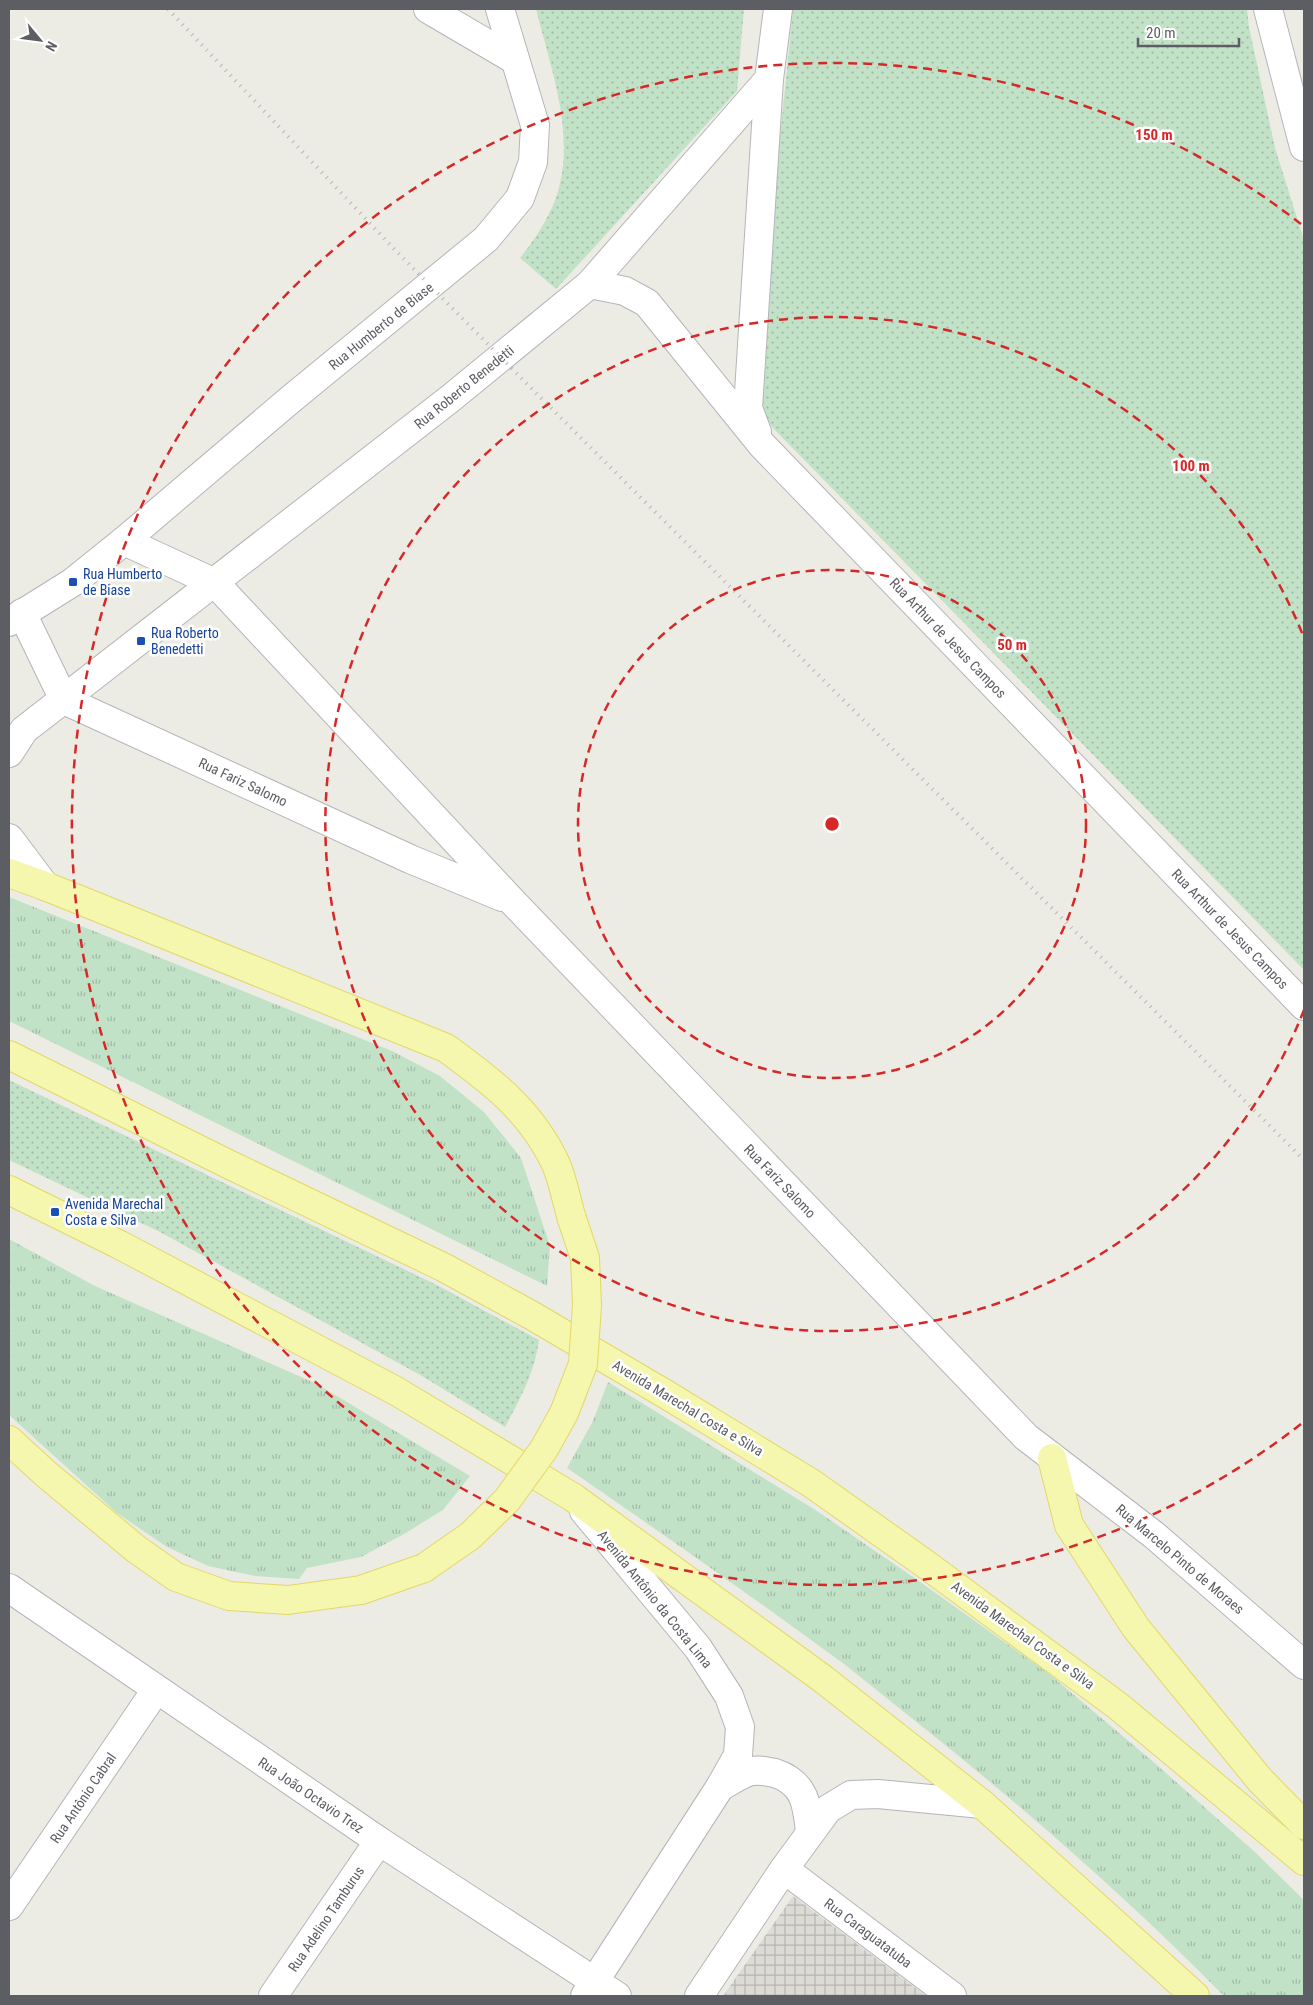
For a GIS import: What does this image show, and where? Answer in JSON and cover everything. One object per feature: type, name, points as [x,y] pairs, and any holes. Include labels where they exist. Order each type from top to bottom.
[{"type":"main road","points":[[9,874],[45,886],[446,1048],[493,1082],[527,1116],[555,1161],[585,1258],[587,1305],[582,1364],[564,1413],[544,1449],[507,1500],[470,1536],[424,1568],[361,1590],[288,1600],[229,1596],[176,1576],[136,1549],[46,1474],[9,1440]]},
{"type":"main road","name":"Avenida Marechal Costa e Silva","points":[[9,1055],[443,1267],[531,1315],[811,1483],[924,1563],[1118,1706],[1304,1861]]},
{"type":"main road","points":[[9,1190],[87,1228],[396,1391],[574,1498],[823,1679],[982,1804],[1195,1996]]},
{"type":"main road","points":[[1052,1458],[1069,1525],[1136,1628],[1260,1780],[1304,1824]]},
{"type":"street","points":[[428,9],[515,60]]},
{"type":"street","name":"Rua Humberto de Biase","points":[[15,618],[73,582],[124,541],[291,399],[486,239],[520,198],[533,162],[535,124],[500,9]]},
{"type":"street","points":[[762,445],[748,408],[769,79],[778,9]]},
{"type":"street","points":[[1268,9],[1304,147]]},
{"type":"street","name":"Rua Roberto Benedetti","points":[[9,753],[24,730],[451,398],[590,284],[769,79]]},
{"type":"street","name":"Rua Arthur de Jesus Campos","points":[[590,284],[625,291],[647,303],[762,445],[1304,1006]]},
{"type":"street","name":"Rua Fariz Salomo","points":[[124,541],[215,582],[511,900],[1026,1437],[1052,1458]]},
{"type":"street","points":[[15,618],[64,700]]},
{"type":"street","name":"Rua Fariz Salomo","points":[[64,700],[410,859],[511,900]]},
{"type":"street","points":[[9,838],[45,886]]},
{"type":"street","points":[[9,1446],[46,1474]]},
{"type":"street","name":"Rua Marcelo Pinto de Moraes","points":[[1052,1458],[1154,1535],[1304,1665]]},
{"type":"street","name":"Avenida Antônio da Costa Lima","points":[[574,1498],[698,1648],[729,1696],[740,1727],[738,1755],[599,1991]]},
{"type":"street","name":"Rua João Octavio Trez","points":[[9,1588],[599,1991]]},
{"type":"street","name":"Rua Antônio Cabral","points":[[9,1906],[156,1690]]},
{"type":"street","name":"Avenida Antônio da Costa Lima","points":[[720,1787],[748,1772],[763,1770],[785,1777],[800,1790],[807,1804],[810,1832]]},
{"type":"street","points":[[699,1996],[784,1869],[828,1809],[851,1795],[878,1794],[982,1804]]},
{"type":"street","name":"Rua Adelino Tamburus","points":[[273,1996],[379,1841]]},
{"type":"street","name":"Rua Caraguatatuba","points":[[784,1869],[952,1996]]},
{"type":"shaded area","points":[[793,1896],[926,1996],[723,1996]]},
{"type":"green space","points":[[536,9],[744,9],[737,91],[556,289],[520,258],[536,237],[549,214],[559,189],[563,164],[564,138],[561,112],[556,85]]},
{"type":"green space","points":[[793,9],[1247,9],[1249,27],[1275,148],[1304,240],[1304,970],[772,427],[762,411],[755,384]]},
{"type":"green space","points":[[9,897],[392,1051],[440,1076],[484,1112],[521,1158],[550,1246],[547,1286],[9,1021]]},
{"type":"green space","points":[[9,1080],[435,1284],[539,1340],[530,1374],[505,1427],[422,1376],[160,1232],[9,1160]]},
{"type":"green space","points":[[9,1239],[95,1286],[317,1384],[470,1476],[443,1510],[404,1534],[361,1557],[307,1568],[299,1579],[255,1576],[208,1566],[167,1547],[117,1513],[9,1415]]},
{"type":"green space","points":[[608,1382],[817,1511],[916,1579],[1048,1673],[1157,1765],[1257,1854],[1304,1900],[1304,1996],[1224,1996],[1078,1858],[924,1728],[810,1639],[567,1468],[593,1421]]},
{"type":"railway","points":[[168,9],[396,251],[535,392],[1304,1160]]},
{"type":"place","name":"Rua Humberto de Biase","points":[[73,582]]},
{"type":"place","name":"Rua Roberto Benedetti","points":[[141,641]]},
{"type":"place","name":"Avenida Marechal Costa e Silva","points":[[55,1212]]}]
